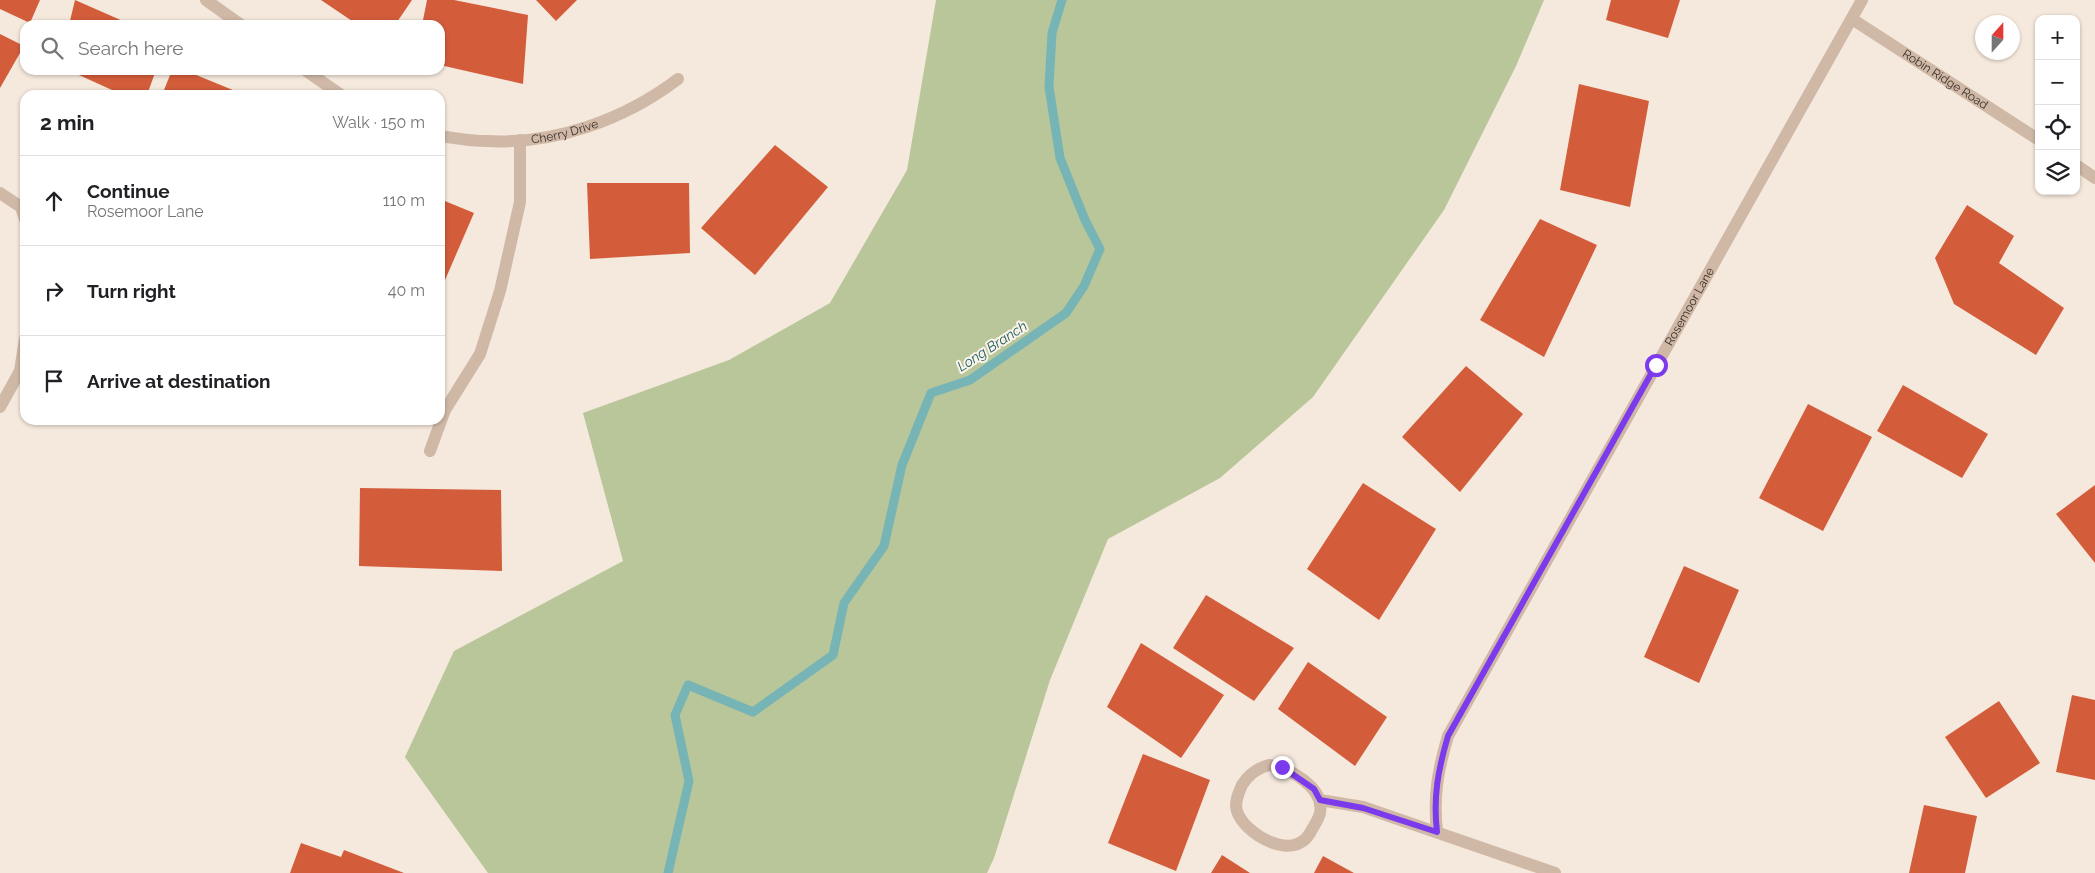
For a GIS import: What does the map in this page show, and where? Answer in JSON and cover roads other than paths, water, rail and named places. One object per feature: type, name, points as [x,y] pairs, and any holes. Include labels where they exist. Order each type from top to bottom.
[{"type":"street","points":[[206,0],[234,20]]},
{"type":"street","name":"Rosemoor Lane","points":[[1437,832],[1434,807],[1438,770],[1448,736],[1862,0]]},
{"type":"street","name":"Robin Ridge Road","points":[[1852,19],[2035,137]]},
{"type":"street","points":[[312,75],[334,90]]},
{"type":"street","name":"Cherry Drive","points":[[445,137],[486,142],[520,140],[576,130],[620,114],[678,78]]},
{"type":"street","points":[[445,410],[480,354],[500,291],[520,202],[520,140]]},
{"type":"street","points":[[2080,168],[2095,178]]},
{"type":"street","points":[[0,192],[20,206]]},
{"type":"street","points":[[0,407],[20,371]]},
{"type":"street","points":[[430,451],[440,425]]},
{"type":"street","points":[[1269,765],[1282,767],[1314,789],[1320,800],[1320,813],[1308,836],[1299,844],[1290,847],[1276,845],[1245,824],[1236,810],[1237,794],[1247,777],[1259,767],[1269,765]]},
{"type":"street","points":[[1320,800],[1363,808],[1555,873]]},
{"type":"waterway","name":"Long Branch","points":[[668,873],[689,781],[675,715],[688,685],[753,712],[833,655],[844,603],[884,546],[902,465],[931,393],[970,380],[1066,313],[1084,286],[1100,249],[1085,220],[1060,158],[1049,87],[1052,33],[1062,0]]}]
